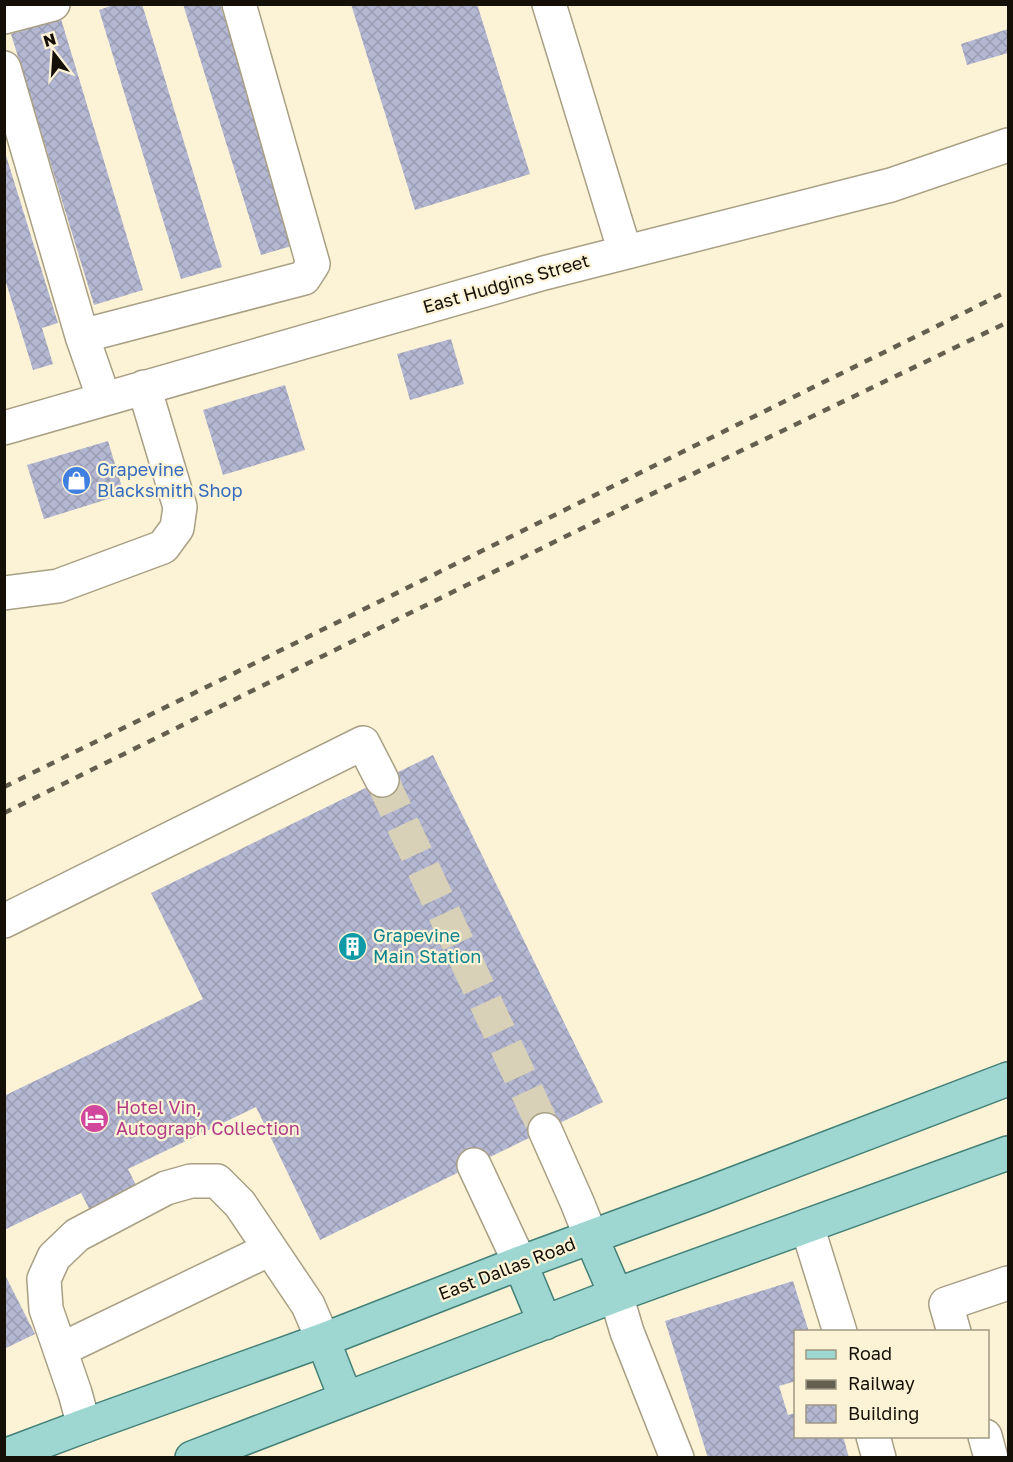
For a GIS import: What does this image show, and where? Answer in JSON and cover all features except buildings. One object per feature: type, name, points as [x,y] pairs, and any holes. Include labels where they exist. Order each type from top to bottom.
[{"type":"main road","name":"East Dallas Road","points":[[4,1456],[322,1340],[1008,1079]]},
{"type":"main road","points":[[192,1458],[616,1295],[1008,1153]]},
{"type":"main road","points":[[591,1238],[616,1295]]},
{"type":"main road","points":[[520,1263],[545,1323]]},
{"type":"main road","points":[[322,1340],[346,1399]]},
{"type":"street","points":[[4,17],[53,4]]},
{"type":"street","points":[[82,336],[304,278],[313,264],[239,4]]},
{"type":"street","points":[[549,4],[625,252]]},
{"type":"street","points":[[4,68],[82,336],[104,399]]},
{"type":"street","name":"East Hudgins Street","points":[[4,428],[544,273],[891,185],[1008,145]]},
{"type":"street","points":[[4,592],[58,586],[163,547],[177,528],[180,507],[144,387]]},
{"type":"street","points":[[4,921],[363,743],[382,780]]},
{"type":"street","points":[[545,1130],[578,1202],[591,1238]]},
{"type":"street","points":[[474,1165],[520,1263]]},
{"type":"street","points":[[84,1426],[46,1309],[44,1279],[54,1257],[77,1235],[166,1188],[191,1180],[216,1181],[240,1204],[308,1305],[322,1340]]},
{"type":"street","points":[[807,1226],[839,1330]]},
{"type":"street","points":[[60,1350],[270,1249]]},
{"type":"street","points":[[953,1330],[946,1304],[1008,1283]]},
{"type":"street","points":[[616,1295],[627,1332],[677,1458]]},
{"type":"street","points":[[873,1438],[879,1458]]},
{"type":"street","points":[[985,1438],[991,1458]]},
{"type":"tunnel","points":[[382,780],[545,1130]]},
{"type":"railway","points":[[4,787],[1008,291]]},
{"type":"railway","points":[[4,813],[670,485],[1008,322]]},
{"type":"place","name":"Grapevine Blacksmith Shop","points":[[76,480]]},
{"type":"place","name":"Grapevine Main Station","points":[[352,946]]},
{"type":"place","name":"Hotel Vin, Autograph Collection","points":[[95,1118]]}]
